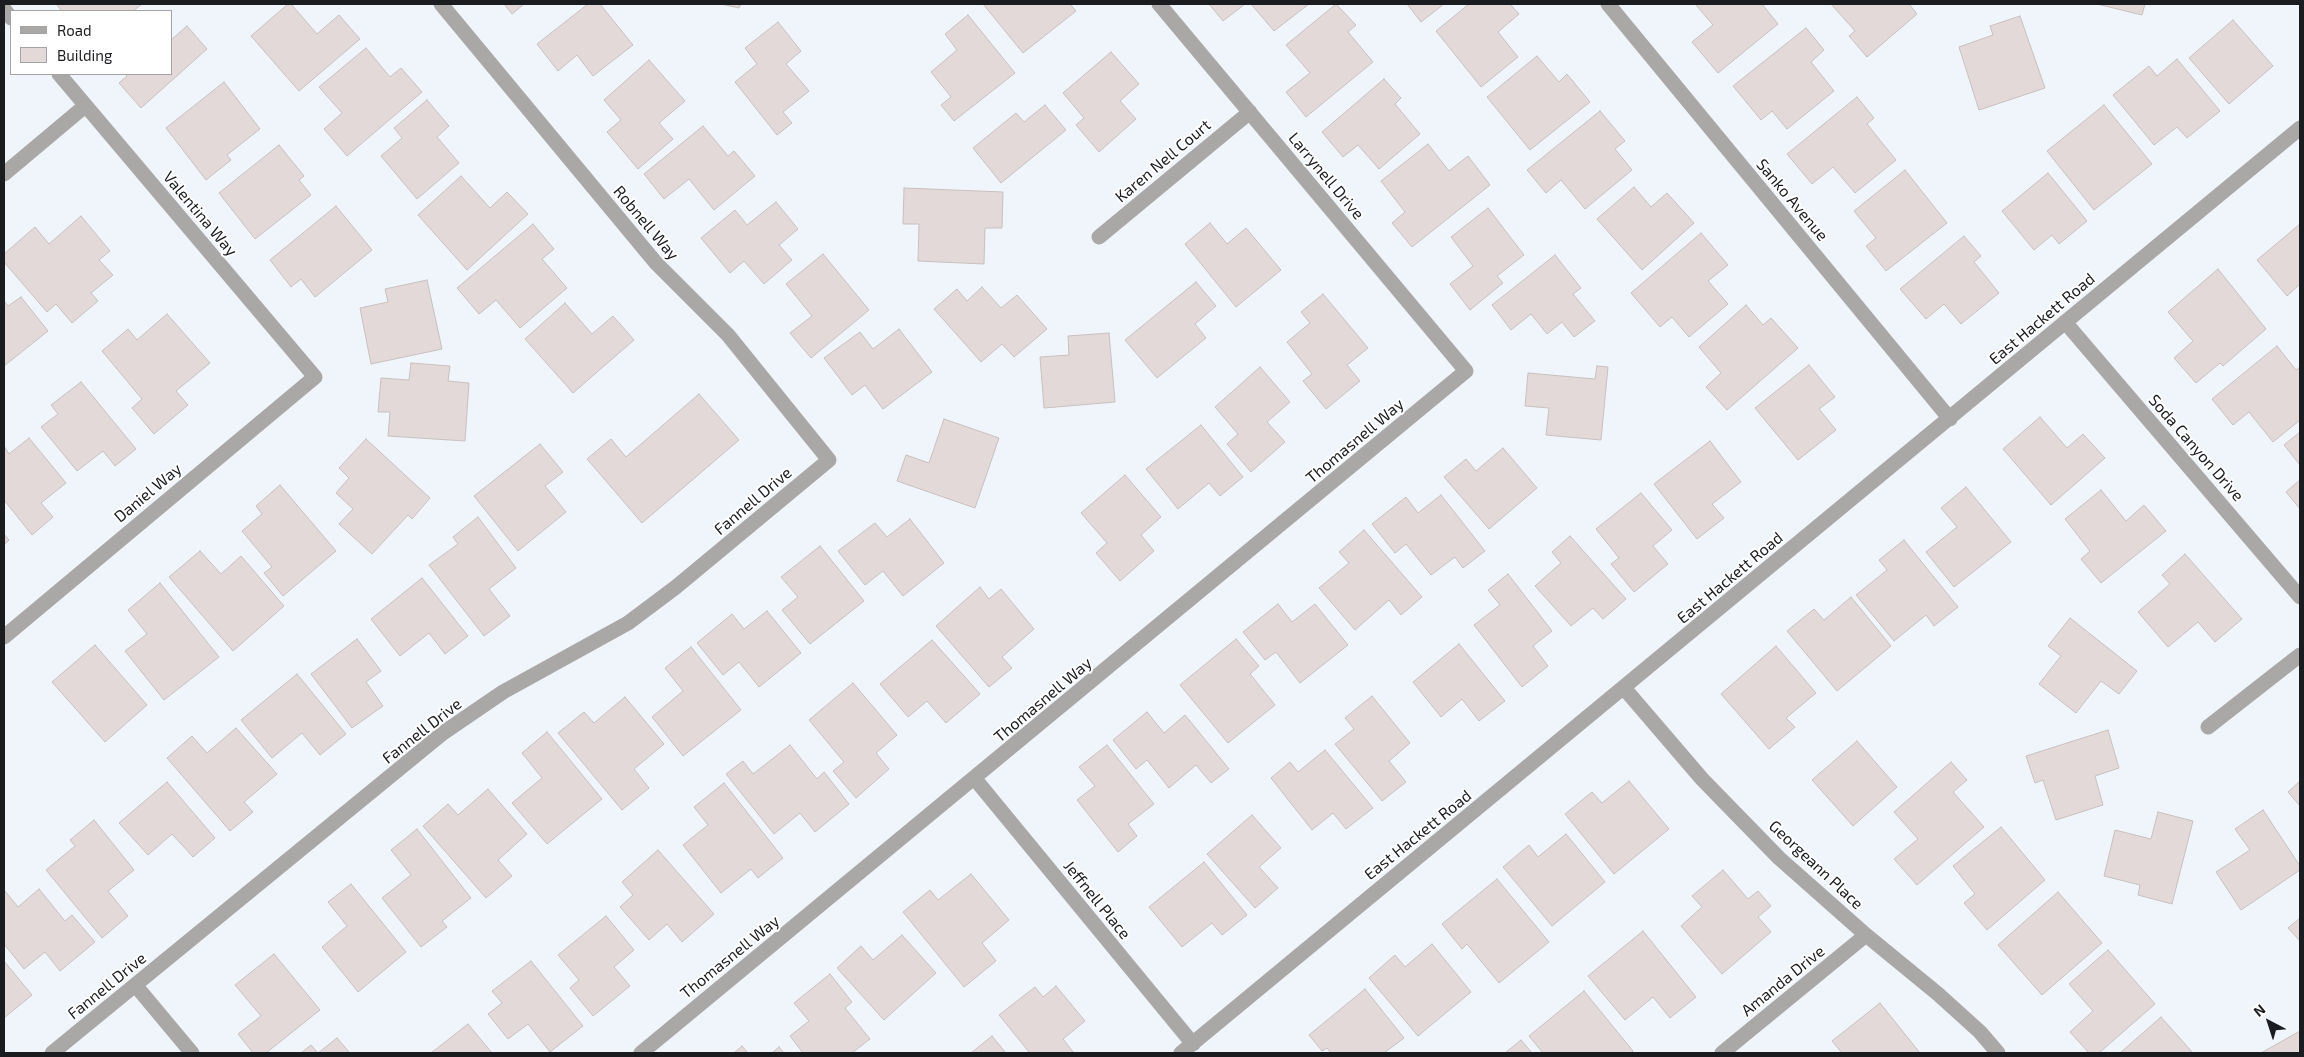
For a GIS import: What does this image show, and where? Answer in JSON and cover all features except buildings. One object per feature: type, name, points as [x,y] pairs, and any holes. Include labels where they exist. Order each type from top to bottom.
[{"type":"street","name":"Robnell Way","points":[[441,4],[656,264],[728,335],[829,460]]},
{"type":"street","name":"Larrynell Drive","points":[[1159,4],[1466,371]]},
{"type":"street","name":"Sanko Avenue","points":[[1608,4],[1950,419]]},
{"type":"street","name":"Valentina Way","points":[[59,75],[315,377]]},
{"type":"street","points":[[4,174],[86,106]]},
{"type":"street","name":"Karen Nell Court","points":[[1099,237],[1250,112]]},
{"type":"street","name":"East Hackett Road","points":[[1187,1048],[2300,128]]},
{"type":"street","name":"Soda Canyon Drive","points":[[2065,322],[2300,597]]},
{"type":"street","name":"Thomasnell Way","points":[[641,1053],[975,779],[1466,371]]},
{"type":"street","name":"Daniel Way","points":[[4,637],[315,377]]},
{"type":"street","name":"Fannell Drive","points":[[52,1053],[443,733],[503,692],[628,623],[676,587],[829,460]]},
{"type":"street","points":[[2208,727],[2300,655]]},
{"type":"street","name":"Georgeann Place","points":[[1624,688],[1702,779],[1780,858],[1866,935],[1945,1000],[1980,1032],[1998,1053]]},
{"type":"street","name":"Jeffnell Place","points":[[975,779],[1187,1048]]},
{"type":"street","name":"Amanda Drive","points":[[1722,1053],[1866,935]]},
{"type":"street","points":[[136,986],[192,1053]]}]
